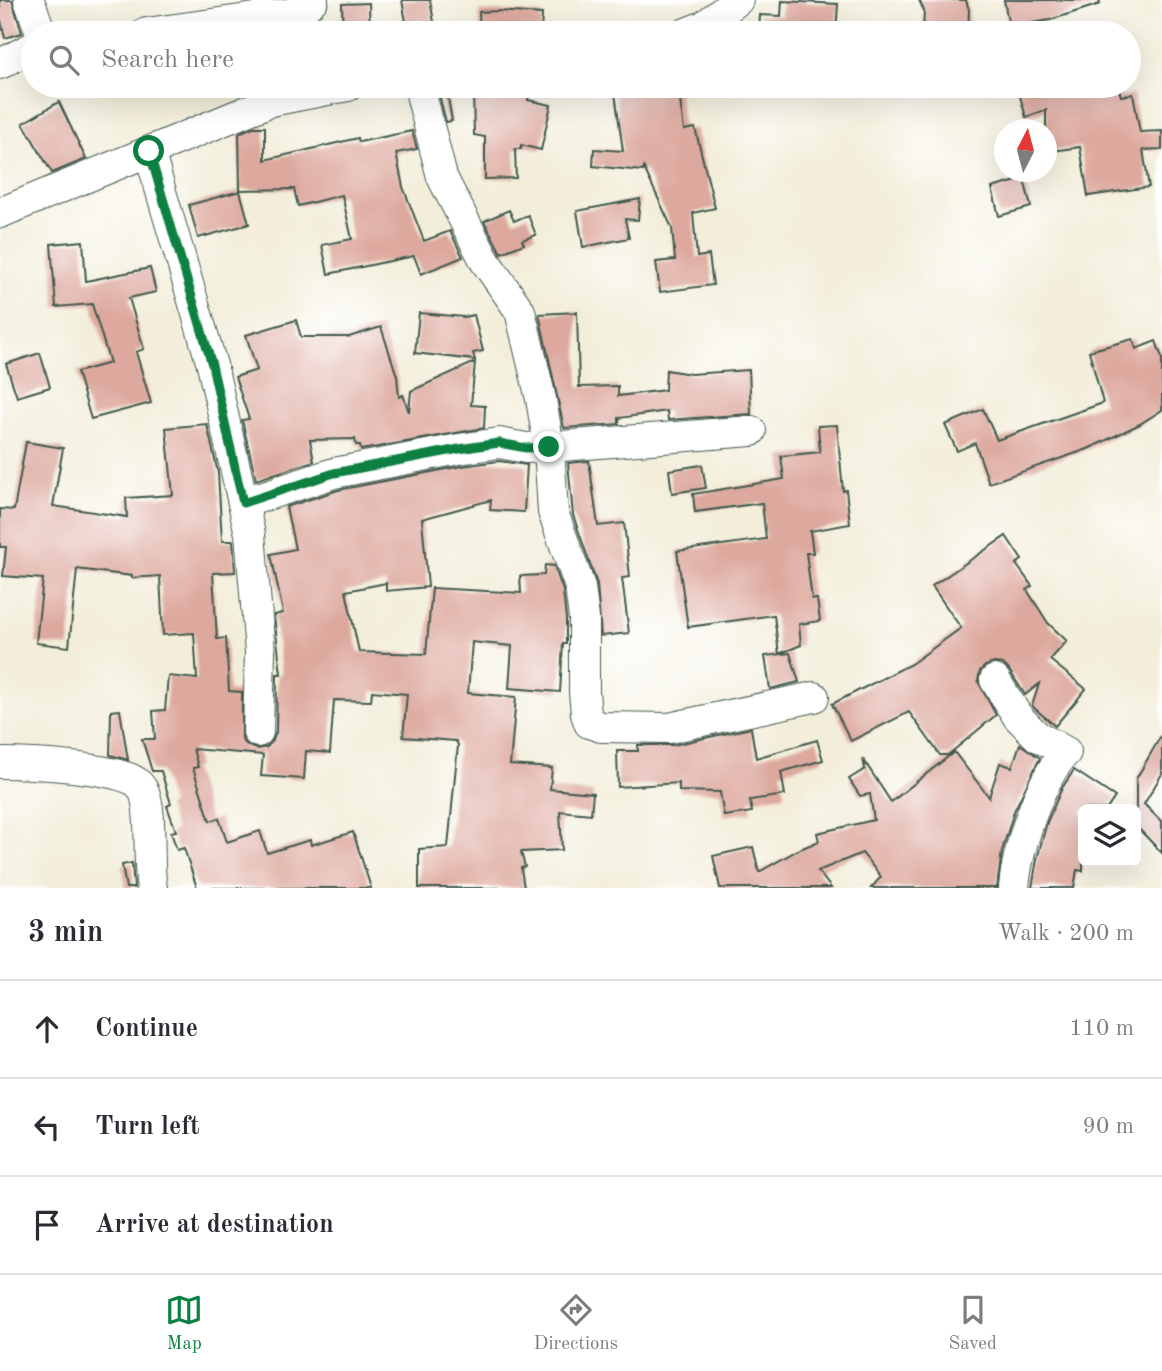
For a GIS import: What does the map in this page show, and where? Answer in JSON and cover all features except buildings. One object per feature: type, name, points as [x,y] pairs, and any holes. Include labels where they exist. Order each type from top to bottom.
[{"type":"street","points":[[29,0],[37,21]]},
{"type":"street","points":[[234,21],[300,12],[313,0]]},
{"type":"street","points":[[711,21],[738,0]]},
{"type":"street","points":[[0,64],[21,53]]},
{"type":"street","points":[[0,213],[271,101],[286,98]]},
{"type":"street","points":[[422,98],[442,177],[485,261],[520,311],[541,399],[549,447],[553,512],[580,587],[584,618],[584,692],[589,723],[601,727],[669,728],[814,697]]},
{"type":"street","points":[[149,151],[212,365],[250,534],[260,652],[258,732]]},
{"type":"street","points":[[243,503],[334,473],[499,443],[526,448],[549,447],[751,431]]},
{"type":"street","points":[[995,680],[1018,717],[1037,736],[1066,752],[1055,764],[1042,789],[1015,868],[1014,888]]},
{"type":"street","points":[[0,763],[25,763],[110,774],[136,781],[144,792],[147,811],[152,888]]},
{"type":"route","points":[[149,151],[212,365],[243,503],[334,473],[459,449],[499,443],[526,448],[549,447]]}]
